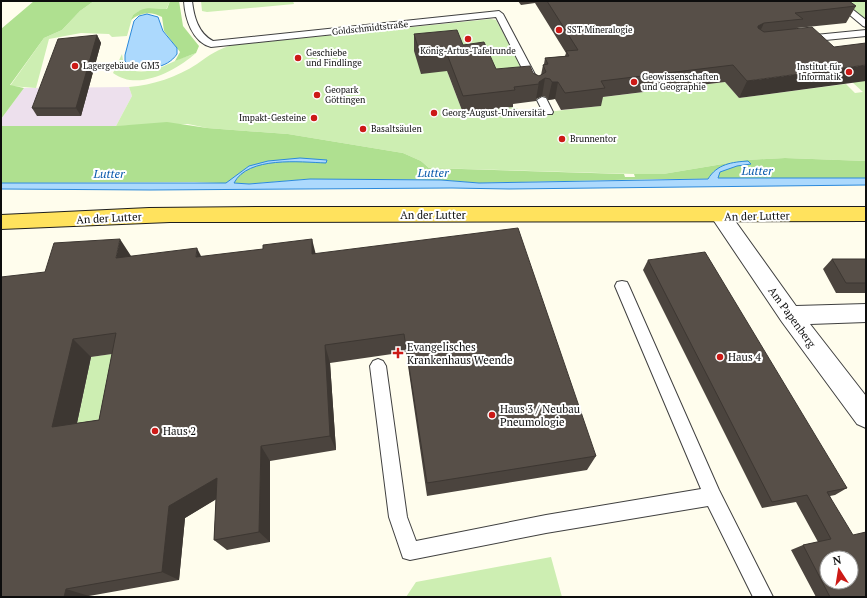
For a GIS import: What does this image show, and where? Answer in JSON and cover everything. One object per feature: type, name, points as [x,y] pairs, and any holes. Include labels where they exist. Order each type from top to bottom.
[{"type":"main road","name":"An der Lutter","points":[[1,222],[168,215],[550,214],[721,216],[866,214]]},
{"type":"street","name":"Am Papenberg","points":[[721,216],[790,315],[866,416]]},
{"type":"street","points":[[790,315],[866,313]]},
{"type":"lane","name":"Goldschmidtstraße","points":[[188,1],[188,12],[195,26],[205,42],[210,44],[499,14],[537,88]]},
{"type":"lane","points":[[837,1],[866,24]]},
{"type":"lane","points":[[794,40],[866,32]]},
{"type":"lane","points":[[542,100],[548,112]]},
{"type":"lane","points":[[622,286],[713,496],[763,597]]},
{"type":"lane","points":[[378,366],[398,517],[410,551],[546,524],[713,496]]},
{"type":"shaded area","points":[[129,87],[132,96],[116,126],[1,126],[1,119],[24,88]]},
{"type":"green space","points":[[34,1],[94,1],[80,11],[62,30],[44,38],[10,85],[24,88],[1,119],[1,29]]},
{"type":"green space","points":[[94,1],[170,1],[166,10],[139,11],[133,15],[127,36],[112,37],[109,34],[81,33],[49,39],[36,88],[10,86],[44,38],[62,30],[80,11]]},
{"type":"green space","points":[[170,1],[179,1],[183,26],[199,46],[196,53],[175,61],[180,52],[164,31],[162,17],[146,13],[138,15],[131,20],[133,15],[142,10],[150,8],[167,9]]},
{"type":"green space","points":[[201,1],[293,1],[294,4],[207,12],[202,11]]},
{"type":"green space","points":[[842,1],[866,1],[866,20]]},
{"type":"green space","name":"Geopark Göttingen","points":[[491,19],[496,20],[527,77],[450,71],[448,74],[463,113],[480,111],[484,108],[486,110],[513,107],[521,110],[535,109],[538,113],[600,106],[596,98],[725,82],[739,98],[846,84],[855,93],[863,92],[852,82],[866,80],[866,161],[785,158],[747,160],[663,174],[429,168],[421,161],[403,153],[288,134],[207,128],[188,124],[116,126],[132,96],[129,87],[164,80],[189,69],[222,48],[233,45]]},
{"type":"green space","points":[[196,53],[188,60],[168,72],[145,80],[123,78],[113,73],[122,54],[124,66],[130,70],[143,72],[156,69],[180,58]]},
{"type":"green space","points":[[167,122],[207,128],[288,134],[403,153],[421,161],[429,168],[624,174],[625,177],[635,177],[634,174],[663,174],[747,160],[785,158],[866,161],[866,178],[662,179],[479,183],[441,180],[310,179],[249,184],[194,182],[1,183],[1,126],[116,126]]},
{"type":"green space","points":[[131,351],[117,435],[73,442],[91,357]]},
{"type":"green space","points":[[551,557],[562,597],[406,597],[416,582]]},
{"type":"water","points":[[147,14],[158,17],[163,31],[177,48],[177,54],[168,63],[156,67],[130,67],[125,61],[125,55],[134,21],[139,16]]},
{"type":"water","points":[[300,158],[327,160],[326,163],[276,162],[262,165],[251,168],[241,174],[234,183],[249,184],[310,179],[441,180],[479,183],[708,179],[720,167],[731,163],[748,161],[751,164],[737,166],[720,172],[718,178],[866,178],[866,185],[509,189],[1,189],[1,183],[226,183],[249,166],[268,161]]},
{"type":"building","points":[[547,1],[849,1],[856,6],[795,13],[803,19],[764,23],[758,26],[758,28],[764,32],[812,27],[834,47],[866,43],[866,65],[747,81],[733,65],[601,81],[605,88],[565,93],[558,82],[552,82],[550,79],[545,78],[539,82],[539,84],[514,87],[515,90],[463,96],[447,54],[421,57],[414,34],[457,30],[463,45],[484,42],[496,69],[530,66],[533,73],[539,76],[546,72],[543,65],[548,64],[545,58],[569,56],[566,51],[578,50]]},
{"type":"building","points":[[97,35],[76,108],[32,108],[58,39]]},
{"type":"building","points":[[518,228],[596,456],[427,483],[404,334],[325,345],[330,436],[261,446],[259,532],[214,540],[217,478],[169,506],[162,572],[66,589],[64,597],[1,597],[1,277],[45,272],[54,243],[120,239],[116,258],[197,248],[196,257],[263,249],[263,245],[312,239],[312,254]],"holes":[[[116,333],[99,420],[52,427],[73,339]]]},
{"type":"building","name":"Haus 4","points":[[705,252],[847,488],[827,492],[853,535],[866,532],[866,597],[830,597],[826,590],[859,590],[859,550],[819,550],[819,576],[803,545],[831,539],[807,495],[772,502],[648,260]]},
{"type":"building","points":[[832,259],[866,259],[866,283],[846,283]]},
{"type":"place","name":"SST Mineralogie","points":[[559,30]]},
{"type":"place","name":"König-Artus-Tafelrunde","points":[[468,39]]},
{"type":"place","name":"Geschiebe und Findlinge","points":[[298,58]]},
{"type":"place","name":"Lagergebäude GM3","points":[[75,66]]},
{"type":"place","name":"Institut für Informatik","points":[[849,72]]},
{"type":"place","name":"Geowissenschaften und Geographie","points":[[634,82]]},
{"type":"place","name":"Geopark Göttingen","points":[[317,95]]},
{"type":"place","name":"Georg-August-Universität","points":[[434,113]]},
{"type":"place","name":"Impakt-Gesteine","points":[[314,118]]},
{"type":"place","name":"Basaltsäulen","points":[[363,129]]},
{"type":"place","name":"Brunnentor","points":[[562,139]]},
{"type":"place","name":"Evangelisches Krankenhaus Weende","points":[[398,353]]},
{"type":"place","name":"Haus 4","points":[[720,357]]},
{"type":"place","name":"Haus 3 / Neubau Pneumologie","points":[[492,415]]},
{"type":"place","name":"Haus 2","points":[[155,431]]},
{"type":"water label","name":"Lutter","points":[[757,171]]},
{"type":"water label","name":"Lutter","points":[[433,173]]},
{"type":"water label","name":"Lutter","points":[[109,174]]}]
